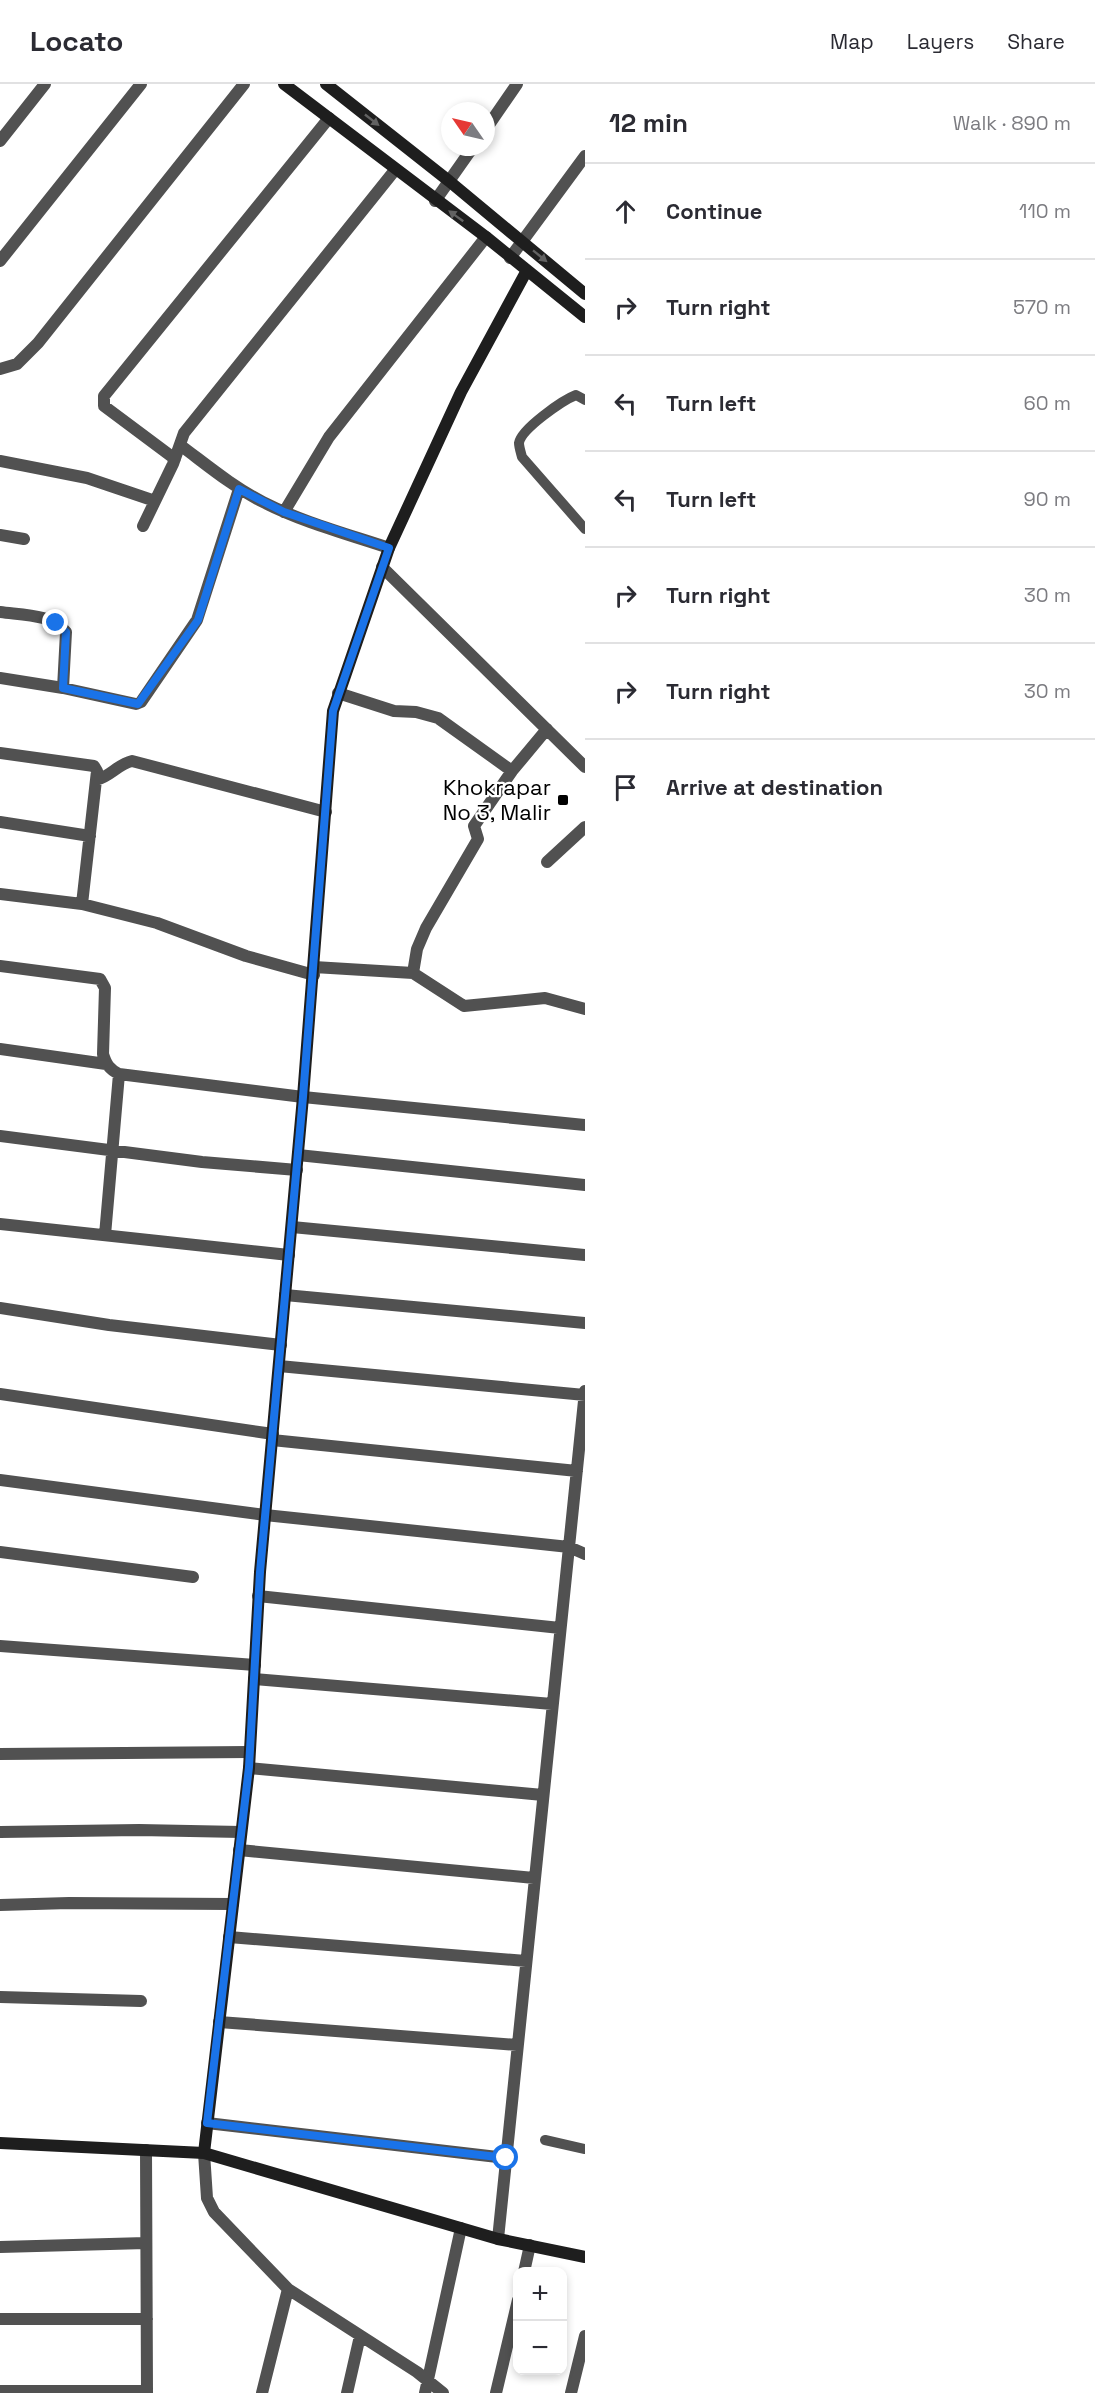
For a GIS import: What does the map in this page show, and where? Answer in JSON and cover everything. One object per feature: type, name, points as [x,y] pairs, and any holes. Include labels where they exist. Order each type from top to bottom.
[{"type":"street","points":[[0,141],[45,84]]},
{"type":"street","points":[[0,261],[141,84]]},
{"type":"street","points":[[0,369],[17,364],[38,343],[244,84]]},
{"type":"street","points":[[284,84],[435,201],[486,237],[526,272],[585,317]]},
{"type":"street","points":[[326,84],[449,181],[585,294]]},
{"type":"street","points":[[495,116],[517,84]]},
{"type":"street","points":[[175,459],[104,406],[104,396],[329,118]]},
{"type":"street","points":[[435,201],[467,156]]},
{"type":"street","points":[[510,258],[585,156]]},
{"type":"street","points":[[143,526],[175,459],[184,433],[395,170]]},
{"type":"street","points":[[284,512],[329,437],[486,237]]},
{"type":"street","points":[[443,2393],[426,2387],[360,2336],[288,2289],[214,2212],[207,2198],[204,2153],[249,1767],[258,1596],[314,971],[333,711],[389,548],[460,392],[526,272]]},
{"type":"street","points":[[180,445],[239,489],[284,512],[389,548]]},
{"type":"street","points":[[0,461],[87,478],[155,501]]},
{"type":"street","points":[[0,678],[63,688],[136,704],[141,702],[198,620],[239,489]]},
{"type":"street","points":[[0,536],[24,539]]},
{"type":"street","points":[[382,567],[585,767]]},
{"type":"street","points":[[0,612],[44,618],[62,626],[66,632],[63,688]]},
{"type":"street","points":[[338,693],[394,711],[416,712],[438,718],[512,771]]},
{"type":"street","points":[[413,973],[417,949],[426,928],[478,839],[474,826],[512,771],[547,729]]},
{"type":"street","points":[[0,753],[94,766],[98,771],[82,904]]},
{"type":"street","points":[[96,780],[104,778],[121,765],[132,761],[326,812]]},
{"type":"street","points":[[0,822],[90,836]]},
{"type":"street","points":[[547,862],[585,827]]},
{"type":"street","points":[[0,894],[82,904],[157,923],[246,956],[314,971],[413,973],[464,1006],[545,998],[585,1009]]},
{"type":"street","points":[[0,966],[92,976],[104,982],[103,1054],[105,1064]]},
{"type":"street","points":[[0,1049],[105,1064],[119,1074],[303,1097],[585,1125]]},
{"type":"street","points":[[105,1235],[119,1074]]},
{"type":"street","points":[[0,1136],[202,1162],[297,1170]]},
{"type":"street","points":[[298,1155],[585,1185]]},
{"type":"street","points":[[0,1224],[289,1255]]},
{"type":"street","points":[[292,1227],[585,1255]]},
{"type":"street","points":[[285,1295],[585,1323]]},
{"type":"street","points":[[0,1308],[109,1325],[281,1345]]},
{"type":"street","points":[[279,1366],[585,1393],[498,2239]]},
{"type":"street","points":[[0,1394],[273,1437],[577,1471]]},
{"type":"street","points":[[0,1480],[265,1515],[569,1547],[585,1554]]},
{"type":"street","points":[[0,1552],[192,1577]]},
{"type":"street","points":[[258,1596],[560,1628]]},
{"type":"street","points":[[0,1646],[255,1665]]},
{"type":"street","points":[[254,1679],[552,1704]]},
{"type":"street","points":[[0,1754],[249,1752]]},
{"type":"street","points":[[249,1767],[543,1795]]},
{"type":"street","points":[[0,1832],[139,1830],[241,1832]]},
{"type":"street","points":[[239,1850],[534,1878]]},
{"type":"street","points":[[0,1905],[233,1904]]},
{"type":"street","points":[[229,1937],[526,1961]]},
{"type":"street","points":[[0,1997],[141,2001]]},
{"type":"street","points":[[219,2022],[517,2045]]},
{"type":"street","points":[[207,2123],[506,2158]]},
{"type":"street","points":[[0,2143],[204,2153],[498,2239],[585,2256]]},
{"type":"street","points":[[0,2391],[147,2392],[146,2150]]},
{"type":"street","points":[[426,2387],[461,2228]]},
{"type":"street","points":[[0,2247],[146,2243]]},
{"type":"street","points":[[525,2267],[530,2245]]},
{"type":"street","points":[[262,2393],[288,2289]]},
{"type":"street","points":[[0,2319],[147,2319]]},
{"type":"street","points":[[496,2393],[513,2321]]},
{"type":"street","points":[[347,2393],[360,2336]]},
{"type":"street","points":[[570,2393],[585,2336]]},
{"type":"lane","points":[[585,400],[576,394],[567,399],[524,433],[519,444],[522,458],[585,529]]},
{"type":"lane","points":[[545,2140],[585,2149]]},
{"type":"place","name":"Khokrapar No 3, Malir","points":[[563,800]]},
{"type":"route","points":[[56,623],[66,632],[63,688],[138,704],[198,620],[239,489],[284,512],[389,548],[333,711],[321,886],[260,1572],[249,1767],[207,2123],[506,2158]]}]
